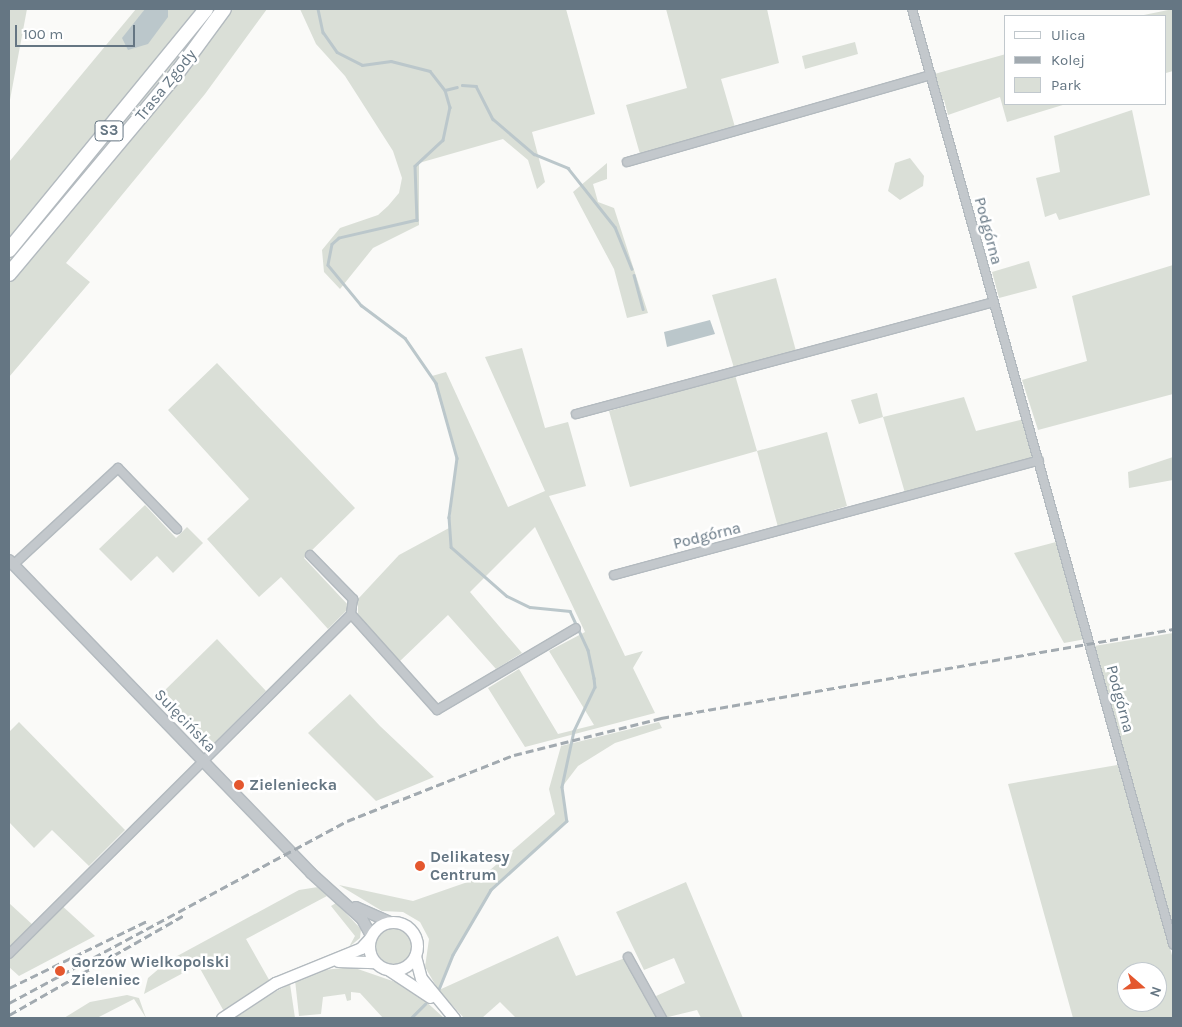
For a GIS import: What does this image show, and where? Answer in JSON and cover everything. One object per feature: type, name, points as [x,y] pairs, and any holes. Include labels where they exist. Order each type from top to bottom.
[{"type":"highway","name":"Trasa Zgody","points":[[9,250],[206,9]]},
{"type":"highway","name":"Trasa Zgody","points":[[9,274],[177,73],[224,9]]},
{"type":"main road","points":[[222,1018],[275,983],[314,965],[360,948],[370,937],[389,922],[401,923],[413,932],[415,956],[422,978],[442,1006],[454,1018]]},
{"type":"main road","points":[[370,937],[368,950],[375,962]]},
{"type":"main road","points":[[386,968],[402,968],[415,956]]},
{"type":"main road","points":[[314,965],[354,960],[375,962],[442,1006]]},
{"type":"street","name":"Podgórna","points":[[912,9],[1173,944]]},
{"type":"street","points":[[627,162],[931,76]]},
{"type":"street","points":[[576,414],[993,302]]},
{"type":"street","name":"Podgórna","points":[[614,575],[1039,460]]},
{"type":"street","points":[[11,563],[118,468],[177,529]]},
{"type":"street","points":[[9,954],[202,760],[351,614],[353,599],[310,555]]},
{"type":"street","name":"Sulęcińska","points":[[11,563],[202,760],[342,899],[370,937]]},
{"type":"street","points":[[351,614],[436,710],[576,628]]},
{"type":"street","name":"Sulęcińska","points":[[342,899],[389,922]]},
{"type":"street","points":[[628,957],[662,1018]]},
{"type":"green space","points":[[9,9],[27,9],[9,105]]},
{"type":"green space","points":[[136,9],[267,9],[205,94],[66,263],[90,282],[9,377],[9,162]]},
{"type":"green space","points":[[300,9],[566,9],[595,114],[532,132],[545,182],[537,189],[528,160],[503,139],[419,163],[419,225],[373,248],[340,289],[324,272],[322,250],[340,228],[378,215],[388,206],[399,193],[402,178],[393,151],[345,76],[316,44]]},
{"type":"green space","points":[[666,9],[767,9],[779,63],[721,79],[735,127],[640,154],[626,105],[687,88]]},
{"type":"green space","points":[[1173,9],[1173,71],[1167,73],[1167,15],[1144,15]]},
{"type":"green space","points":[[855,42],[858,54],[805,69],[802,56]]},
{"type":"green space","points":[[1004,55],[1004,105],[1063,105],[1007,122],[1000,97],[948,115],[944,100],[938,102],[931,75]]},
{"type":"green space","points":[[1132,110],[1150,195],[1059,220],[1056,213],[1045,217],[1036,178],[1060,172],[1054,136]]},
{"type":"green space","points":[[910,158],[924,176],[923,186],[900,200],[888,191],[895,163]]},
{"type":"green space","points":[[607,163],[607,179],[593,184],[598,202],[614,208],[648,313],[627,318],[614,269],[573,192]]},
{"type":"green space","points":[[1029,261],[1037,288],[999,298],[992,272]]},
{"type":"green space","points":[[1173,265],[1173,394],[1038,430],[1022,380],[1087,361],[1072,296]]},
{"type":"green space","points":[[776,278],[796,351],[734,368],[712,295]]},
{"type":"green space","points":[[522,348],[545,428],[568,422],[586,486],[549,496],[625,656],[643,651],[633,668],[655,713],[525,747],[488,688],[519,669],[558,734],[594,725],[549,651],[585,632],[535,527],[470,592],[522,653],[496,669],[448,615],[399,662],[358,614],[358,599],[399,555],[449,528],[457,458],[432,376],[446,372],[508,507],[545,491],[485,357]]},
{"type":"green space","points":[[217,363],[355,508],[304,558],[350,607],[328,629],[281,577],[259,597],[207,539],[249,499],[168,410]]},
{"type":"green space","points":[[735,375],[757,451],[630,487],[609,411]]},
{"type":"green space","points":[[877,393],[883,417],[859,424],[851,400]]},
{"type":"green space","points":[[964,397],[976,431],[1024,419],[1035,458],[905,493],[883,417]]},
{"type":"green space","points":[[827,432],[847,506],[778,527],[757,451]]},
{"type":"green space","points":[[1173,457],[1173,480],[1129,488],[1128,472]]},
{"type":"green space","points":[[145,505],[176,538],[187,527],[203,543],[173,573],[157,556],[131,581],[99,549]]},
{"type":"green space","points":[[1056,542],[1086,639],[1064,643],[1014,553]]},
{"type":"green space","points":[[1173,633],[1173,936],[1166,933],[1173,959],[1173,1018],[1073,1018],[1008,784],[1123,764],[1094,646]]},
{"type":"green space","points":[[217,639],[266,691],[209,748],[159,696]]},
{"type":"green space","points":[[350,694],[380,726],[434,777],[376,801],[308,733]]},
{"type":"green space","points":[[19,722],[125,830],[89,866],[52,830],[34,848],[9,822],[9,732]]},
{"type":"green space","points":[[659,722],[662,728],[615,743],[578,766],[562,787],[567,821],[491,890],[453,955],[439,990],[558,936],[576,976],[628,957],[658,1018],[516,1018],[500,1002],[482,1018],[464,1018],[439,991],[425,967],[429,939],[420,922],[403,912],[382,911],[339,885],[413,901],[482,877],[555,814],[549,789],[561,746]]},
{"type":"green space","points":[[686,882],[743,1018],[701,1018],[697,1010],[664,1018],[656,996],[685,983],[674,958],[644,970],[616,912]]},
{"type":"green space","points":[[318,887],[327,896],[246,939],[272,985],[226,1015],[198,965],[144,994],[148,978],[168,961],[299,890]]},
{"type":"green space","points":[[9,903],[34,926],[9,952]]},
{"type":"green space","points":[[59,903],[95,936],[19,976],[9,967],[9,954]]},
{"type":"green space","points":[[336,903],[361,929],[360,938],[349,947],[355,936],[331,906]]},
{"type":"green space","points":[[394,928],[401,929],[407,933],[411,939],[411,953],[407,959],[401,963],[394,964],[387,963],[381,959],[377,953],[376,946],[377,939],[381,933],[387,929]]},
{"type":"green space","points":[[352,967],[410,987],[444,1018],[383,1018],[360,993],[351,992],[351,1000],[347,1001],[345,994],[323,997],[321,1014],[299,1016],[295,980],[324,970]]},
{"type":"green space","points":[[290,984],[295,1018],[235,1018],[271,994]]},
{"type":"green space","points":[[127,995],[139,998],[146,1018],[134,999],[97,1018],[64,1018],[90,1002]]},
{"type":"shaded area","points":[[145,9],[168,9],[168,17],[148,44],[128,50],[122,38]]},
{"type":"shaded area","points":[[710,320],[715,334],[667,347],[664,332]]},
{"type":"waterway","points":[[318,9],[323,32],[337,52],[362,65],[391,61],[430,71],[445,90],[450,107],[443,140],[415,166],[417,220],[339,238],[332,244],[328,265],[361,305],[405,338],[436,383],[457,458],[449,517],[451,547],[507,596],[530,607],[570,611],[588,650],[594,678],[595,687],[574,731],[562,787],[567,821],[491,890],[453,955],[438,992]]},
{"type":"waterway","points":[[462,85],[476,86],[493,119],[534,154],[568,168],[615,227],[632,269]]},
{"type":"waterway","points":[[445,90],[457,87]]},
{"type":"waterway","points":[[634,275],[643,309]]},
{"type":"waterway","points":[[411,1018],[425,1004]]},
{"type":"waterway","points":[[289,1018],[318,1018]]},
{"type":"railway","points":[[9,1003],[347,821],[514,755],[661,718],[1173,629]]},
{"type":"railway","points":[[9,1015],[184,915]]},
{"type":"railway","points":[[9,988],[147,921]]},
{"type":"place","name":"Zieleniecka","points":[[239,785]]},
{"type":"place","name":"Delikatesy Centrum","points":[[420,866]]},
{"type":"place","name":"Gorzów Wielkopolski Zieleniec","points":[[60,971]]}]
